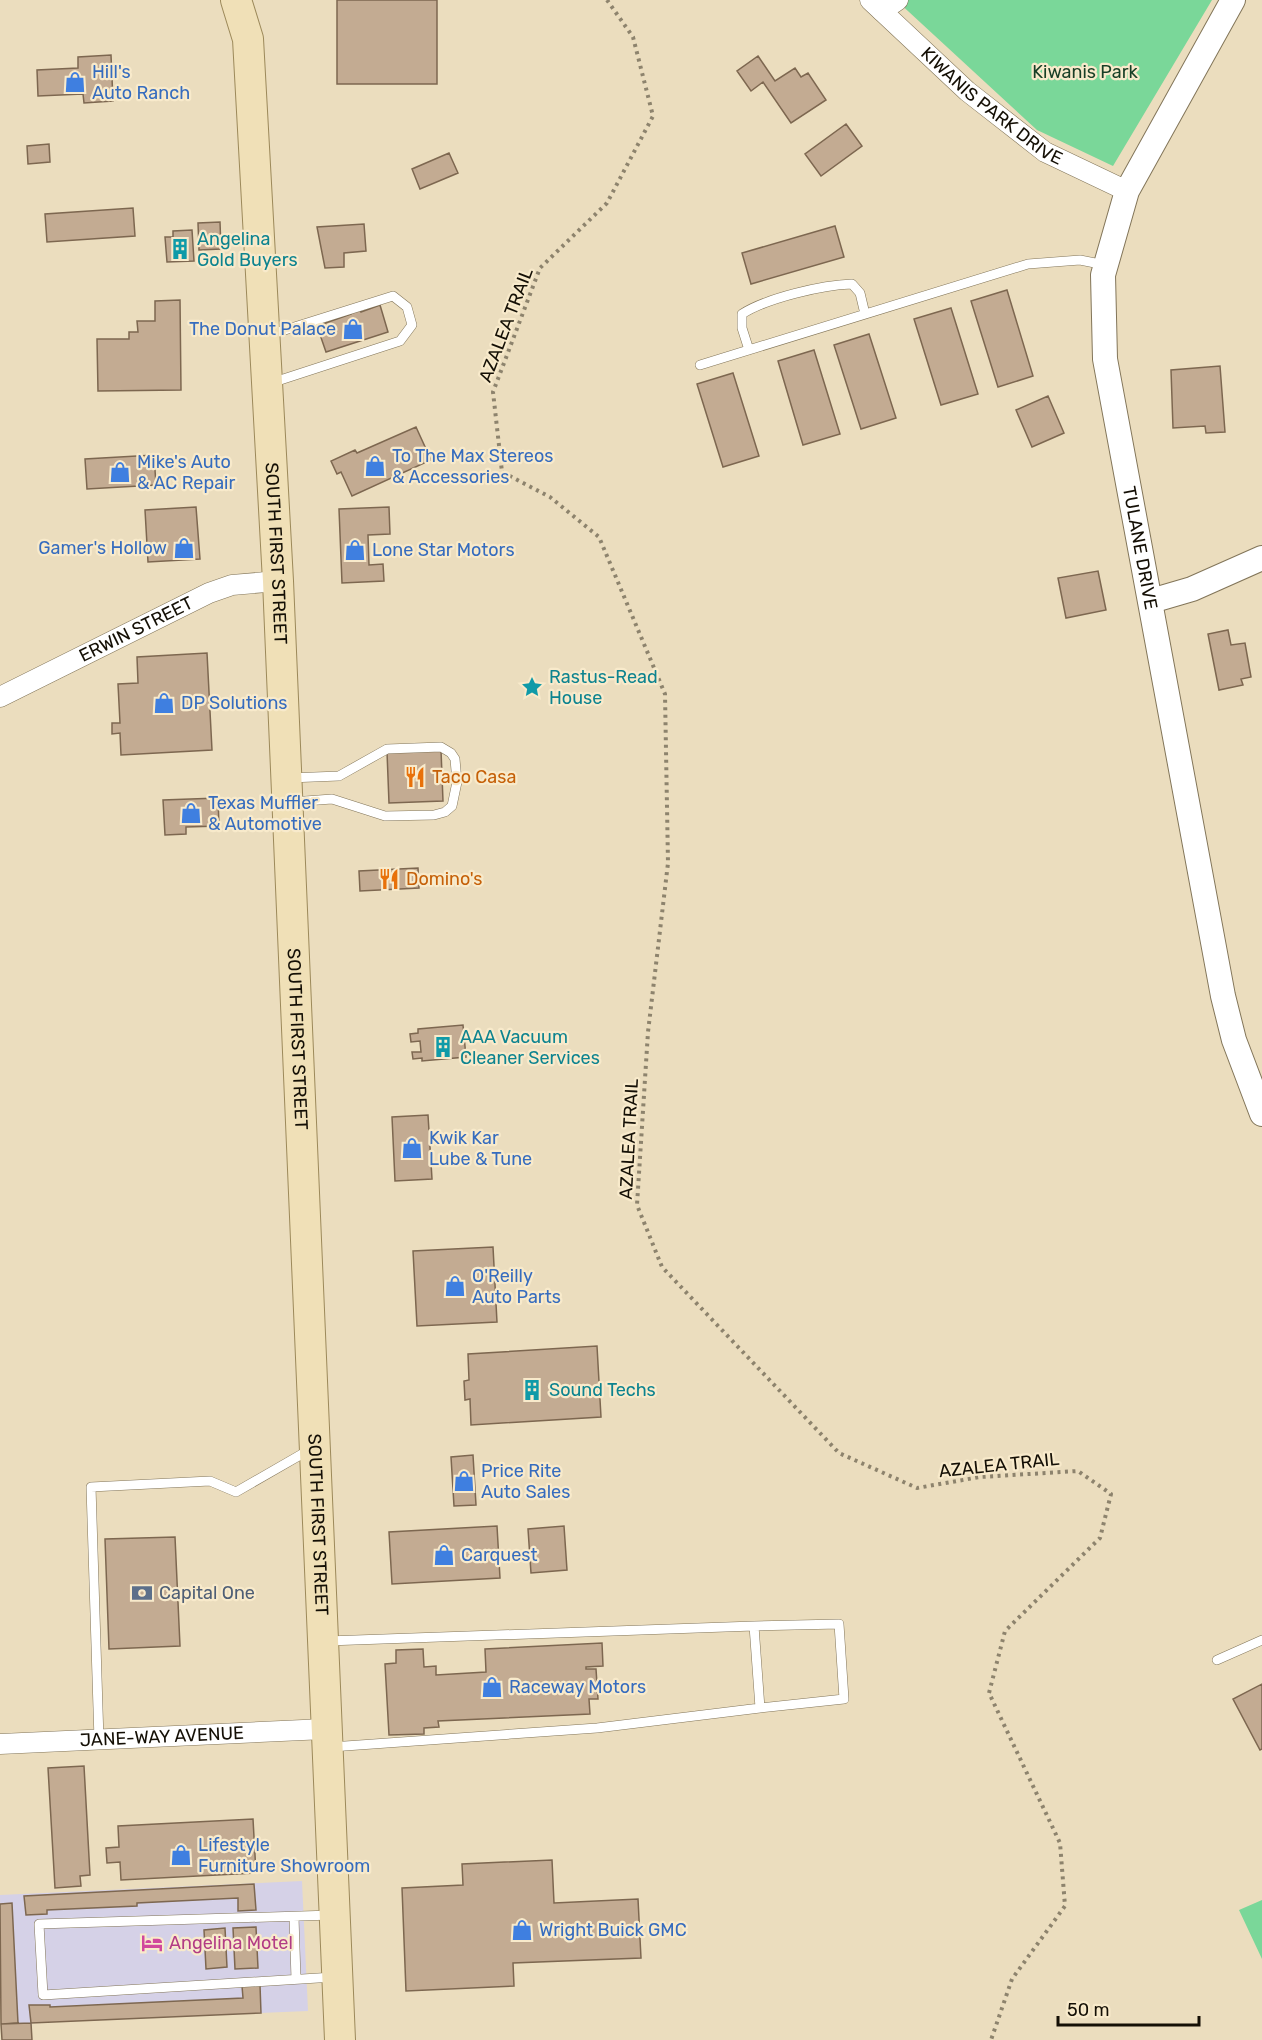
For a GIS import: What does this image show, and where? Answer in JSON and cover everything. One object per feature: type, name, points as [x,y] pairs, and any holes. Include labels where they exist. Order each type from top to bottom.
[{"type":"main road","name":"SOUTH FIRST STREET","points":[[236,0],[248,39],[278,581],[325,1738],[340,2040]]},
{"type":"main road","name":"SOUTH FIRST STREET","points":[[248,39],[261,0]]},
{"type":"street","points":[[876,6],[898,0]]},
{"type":"street","name":"TULANE DRIVE","points":[[1233,0],[1127,191],[1103,275],[1106,359],[1223,996],[1234,1040],[1262,1114]]},
{"type":"street","name":"KIWANIS PARK DRIVE","points":[[876,6],[968,91],[1045,152],[1127,191]]},
{"type":"street","points":[[1151,601],[1192,589],[1262,558]]},
{"type":"street","name":"ERWIN STREET","points":[[0,697],[209,594],[232,585],[278,581]]},
{"type":"street","name":"JANE-WAY AVENUE","points":[[0,1744],[99,1740],[325,1738]]},
{"type":"lane","points":[[700,365],[1028,264],[1080,260],[1106,265]]},
{"type":"lane","points":[[749,350],[742,328],[742,314],[754,306],[836,285],[852,284],[860,293],[865,314]]},
{"type":"lane","points":[[263,337],[393,296],[407,307],[412,325],[400,341],[266,385]]},
{"type":"lane","points":[[441,747],[451,753],[455,759],[457,782],[452,806],[445,812],[434,815],[385,816],[332,799],[286,790],[339,776],[387,749],[441,747]]},
{"type":"lane","points":[[99,1740],[91,1487],[210,1481],[236,1492],[314,1447]]},
{"type":"lane","points":[[321,1641],[839,1624],[844,1699],[760,1707],[597,1728],[325,1738]]},
{"type":"lane","points":[[754,1626],[760,1707]]},
{"type":"lane","points":[[1216,1660],[1262,1640]]},
{"type":"lane","points":[[334,1915],[39,1924],[43,1995],[337,1977]]},
{"type":"lane","points":[[294,1917],[296,1979]]},
{"type":"path","name":"AZALEA TRAIL","points":[[607,0],[633,37],[653,116],[608,203],[540,268],[494,392],[502,472],[550,497],[599,537],[665,694],[668,863],[648,1032],[637,1205],[662,1267],[839,1453],[917,1488],[980,1477],[1078,1471],[1111,1494],[1100,1538],[1005,1631],[989,1693],[1060,1843],[1065,1906],[1012,1979],[991,2040]]},
{"type":"shaded area","name":"Angelina Motel","points":[[302,1881],[308,2011],[32,2023],[32,2040],[2,2040],[0,1895]]},
{"type":"green space","name":"Kiwanis Park","points":[[896,0],[1212,0],[1113,166],[1037,130]]},
{"type":"green space","points":[[1262,1900],[1262,1959],[1239,1910]]},
{"type":"building","points":[[337,0],[437,0],[437,84],[337,84]]},
{"type":"building","name":"Hill's Auto Ranch","points":[[111,55],[113,101],[84,103],[83,94],[38,96],[37,70],[78,68],[78,57]]},
{"type":"building","points":[[758,56],[775,81],[795,68],[801,77],[808,73],[826,100],[791,123],[763,82],[751,91],[737,71]]},
{"type":"building","points":[[846,124],[862,146],[821,176],[805,154]]},
{"type":"building","points":[[49,144],[50,162],[28,164],[27,146]]},
{"type":"building","points":[[449,153],[458,173],[420,189],[412,169]]},
{"type":"building","points":[[133,208],[135,236],[47,242],[45,214]]},
{"type":"building","points":[[220,222],[221,249],[199,250],[198,223]]},
{"type":"building","points":[[364,224],[366,251],[344,253],[344,267],[325,268],[317,227]]},
{"type":"building","points":[[835,226],[844,257],[751,284],[742,253]]},
{"type":"building","name":"Angelina Gold Buyers","points":[[192,230],[194,261],[167,262],[165,237],[173,237],[173,231]]},
{"type":"building","points":[[1007,290],[1033,376],[998,387],[971,301]]},
{"type":"building","points":[[180,300],[181,390],[98,391],[97,339],[129,339],[129,332],[138,332],[137,321],[155,321],[155,301]]},
{"type":"building","name":"The Donut Palace","points":[[380,305],[388,332],[326,352],[317,326],[351,314],[350,310],[359,306],[361,312]]},
{"type":"building","points":[[951,308],[978,394],[941,405],[914,319]]},
{"type":"building","points":[[869,334],[896,418],[861,429],[834,345]]},
{"type":"building","points":[[814,350],[840,434],[803,445],[778,361]]},
{"type":"building","points":[[1220,366],[1225,432],[1206,433],[1205,426],[1173,428],[1171,370]]},
{"type":"building","points":[[733,373],[759,456],[723,467],[697,384]]},
{"type":"building","points":[[1048,396],[1064,433],[1032,447],[1016,410]]},
{"type":"building","name":"To The Max Stereos & Accessories","points":[[416,427],[431,460],[352,496],[341,472],[337,474],[331,461],[355,450],[357,453]]},
{"type":"building","name":"Mike's Auto & AC Repair","points":[[154,455],[156,485],[87,489],[85,459]]},
{"type":"building","points":[[196,507],[200,559],[148,562],[145,510]]},
{"type":"building","name":"Lone Star Motors","points":[[389,507],[390,534],[368,535],[369,565],[383,564],[384,581],[342,583],[339,509]]},
{"type":"building","points":[[1098,571],[1106,610],[1066,618],[1058,578]]},
{"type":"building","points":[[1228,630],[1231,645],[1245,643],[1251,677],[1241,679],[1243,685],[1219,690],[1208,634]]},
{"type":"building","name":"DP Solutions","points":[[207,653],[212,750],[121,755],[120,733],[112,734],[112,723],[120,723],[118,684],[138,683],[137,657]]},
{"type":"building","name":"Taco Casa","points":[[441,750],[443,801],[389,803],[387,752]]},
{"type":"building","name":"Texas Muffler & Automotive","points":[[218,798],[219,826],[186,827],[186,834],[165,835],[163,800]]},
{"type":"building","name":"Domino's","points":[[418,868],[419,888],[360,891],[359,871]]},
{"type":"building","name":"AAA Vacuum Cleaner Services","points":[[463,1025],[466,1057],[422,1061],[422,1058],[413,1059],[412,1052],[421,1052],[420,1041],[411,1042],[410,1034],[418,1033],[418,1029]]},
{"type":"building","name":"Kwik Kar Lube & Tune","points":[[428,1115],[432,1179],[395,1181],[392,1117]]},
{"type":"building","name":"O'Reilly Auto Parts","points":[[493,1247],[497,1322],[417,1326],[413,1251]]},
{"type":"building","name":"Sound Techs","points":[[597,1346],[601,1417],[471,1425],[470,1399],[465,1400],[464,1381],[469,1380],[468,1354]]},
{"type":"building","name":"Price Rite Auto Sales","points":[[473,1455],[476,1505],[454,1506],[451,1457]]},
{"type":"building","name":"Carquest","points":[[497,1526],[500,1578],[392,1584],[389,1532]]},
{"type":"building","points":[[564,1526],[567,1570],[531,1573],[528,1529]]},
{"type":"building","name":"Capital One","points":[[175,1537],[180,1646],[109,1649],[105,1539]]},
{"type":"building","name":"Raceway Motors","points":[[602,1643],[603,1666],[586,1667],[586,1669],[596,1669],[598,1699],[589,1699],[590,1714],[438,1721],[439,1727],[424,1728],[424,1734],[389,1735],[385,1664],[396,1663],[396,1650],[423,1649],[424,1667],[436,1666],[436,1675],[486,1672],[485,1649]]},
{"type":"building","points":[[1262,1684],[1262,1749],[1260,1750],[1233,1699]]},
{"type":"building","points":[[84,1766],[90,1875],[80,1876],[81,1886],[55,1888],[48,1768]]},
{"type":"building","name":"Lifestyle Furniture Showroom","points":[[253,1819],[256,1873],[121,1880],[120,1862],[107,1863],[106,1848],[119,1847],[118,1826]]},
{"type":"building","name":"Wright Buick GMC","points":[[552,1860],[554,1903],[638,1899],[641,1958],[513,1963],[514,1986],[406,1991],[402,1888],[463,1885],[462,1864]]},
{"type":"building","points":[[254,1884],[256,1910],[238,1911],[238,1898],[47,1910],[47,1914],[26,1915],[24,1896]]},
{"type":"building","points":[[12,1903],[18,2023],[1,2024],[0,1904]]},
{"type":"building","points":[[256,1927],[258,1968],[235,1969],[233,1928]]},
{"type":"building","points":[[225,1928],[227,1967],[206,1969],[204,1930]]},
{"type":"building","points":[[260,1985],[261,2013],[31,2023],[29,2005],[50,2005],[50,2007],[243,1998],[242,1986]]},
{"type":"building","points":[[31,2023],[32,2040],[2,2040],[1,2024]]},
{"type":"place","name":"Hill's Auto Ranch","points":[[75,82]]},
{"type":"place","name":"Angelina Gold Buyers","points":[[180,249]]},
{"type":"place","name":"The Donut Palace","points":[[353,329]]},
{"type":"place","name":"To The Max Stereos & Accessories","points":[[375,466]]},
{"type":"place","name":"Mike's Auto & AC Repair","points":[[120,472]]},
{"type":"place","name":"Gamer's Hollow","points":[[184,548]]},
{"type":"place","name":"Lone Star Motors","points":[[355,550]]},
{"type":"place","name":"Rastus-Read House","points":[[532,687]]},
{"type":"place","name":"DP Solutions","points":[[164,703]]},
{"type":"place","name":"Taco Casa","points":[[415,777]]},
{"type":"place","name":"Texas Muffler & Automotive","points":[[191,813]]},
{"type":"place","name":"Domino's","points":[[389,879]]},
{"type":"place","name":"AAA Vacuum Cleaner Services","points":[[443,1047]]},
{"type":"place","name":"Kwik Kar Lube & Tune","points":[[412,1148]]},
{"type":"place","name":"O'Reilly Auto Parts","points":[[455,1286]]},
{"type":"place","name":"Sound Techs","points":[[532,1390]]},
{"type":"place","name":"Price Rite Auto Sales","points":[[464,1481]]},
{"type":"place","name":"Carquest","points":[[444,1555]]},
{"type":"place","name":"Capital One","points":[[142,1593]]},
{"type":"place","name":"Raceway Motors","points":[[492,1687]]},
{"type":"place","name":"Lifestyle Furniture Showroom","points":[[181,1855]]},
{"type":"place","name":"Wright Buick GMC","points":[[522,1930]]},
{"type":"place","name":"Angelina Motel","points":[[152,1943]]}]
